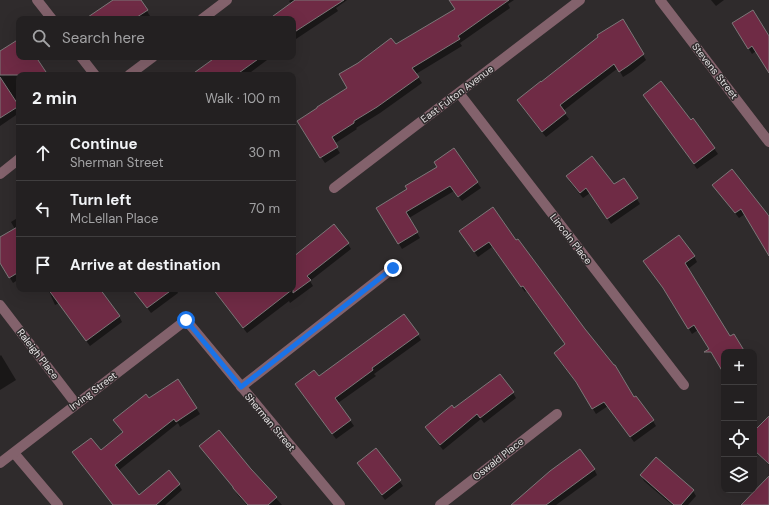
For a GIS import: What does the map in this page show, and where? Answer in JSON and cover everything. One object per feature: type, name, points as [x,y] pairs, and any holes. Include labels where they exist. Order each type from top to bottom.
[{"type":"street","points":[[37,0],[50,16]]},
{"type":"street","points":[[206,16],[227,0]]},
{"type":"street","name":"East Fulton Avenue","points":[[334,188],[580,0]]},
{"type":"street","name":"Stevens Street","points":[[660,0],[769,142]]},
{"type":"street","points":[[83,60],[93,72]]},
{"type":"street","points":[[133,72],[149,60]]},
{"type":"street","name":"Lincoln Place","points":[[459,93],[684,385]]},
{"type":"street","points":[[0,174],[16,161]]},
{"type":"street","points":[[241,387],[393,268]]},
{"type":"street","name":"Raleigh Place","points":[[0,305],[76,404]]},
{"type":"street","name":"Sherman Street","points":[[186,320],[340,505]]},
{"type":"street","name":"Irving Street","points":[[0,463],[186,320]]},
{"type":"street","name":"Oswald Place","points":[[440,505],[557,414]]},
{"type":"street","points":[[14,453],[58,505]]},
{"type":"building","points":[[113,0],[141,0],[148,10],[139,16],[89,16]]},
{"type":"building","points":[[295,0],[344,0],[296,31],[296,16],[273,16]]},
{"type":"building","points":[[449,0],[509,0],[458,36],[460,39],[412,68],[419,77],[332,137],[338,147],[320,158],[297,121],[347,88],[339,74],[358,63],[391,38],[396,44],[455,9]]},
{"type":"building","points":[[753,10],[769,36],[769,73],[752,46],[748,49],[732,23]]},
{"type":"building","points":[[623,19],[644,54],[619,72],[614,64],[560,105],[566,113],[542,132],[517,100],[598,37],[597,35]]},
{"type":"building","points":[[16,41],[16,60],[38,60],[46,72],[16,72],[16,75],[0,75],[0,51]]},
{"type":"building","points":[[212,60],[257,60],[240,72],[195,72]]},
{"type":"building","points":[[0,77],[16,101],[16,108],[0,118]]},
{"type":"building","points":[[661,81],[691,120],[693,118],[715,148],[694,164],[643,95]]},
{"type":"building","points":[[454,148],[478,182],[458,197],[450,186],[406,212],[418,232],[398,244],[376,208],[407,189],[405,186],[437,167],[434,162]]},
{"type":"building","points":[[592,156],[614,184],[624,178],[638,198],[607,219],[586,188],[580,193],[566,176]]},
{"type":"building","points":[[732,169],[769,216],[769,256],[741,209],[735,213],[712,185]]},
{"type":"building","points":[[493,207],[516,240],[518,239],[585,329],[615,365],[634,397],[636,396],[654,420],[630,437],[604,402],[592,409],[576,382],[554,353],[565,344],[523,286],[521,287],[489,242],[474,252],[459,231]]},
{"type":"building","points":[[334,224],[349,243],[307,276],[311,280],[296,291],[296,255]]},
{"type":"building","points":[[16,228],[16,274],[9,278],[0,263],[0,237]]},
{"type":"building","points":[[679,235],[695,256],[685,263],[730,336],[734,334],[743,349],[721,349],[721,369],[711,352],[704,352],[709,349],[694,325],[688,329],[663,288],[643,261]]},
{"type":"building","points":[[50,292],[102,292],[120,316],[86,341]]},
{"type":"building","points":[[134,292],[169,292],[147,308]]},
{"type":"building","points":[[215,292],[289,292],[243,328]]},
{"type":"building","points":[[404,314],[419,334],[372,368],[373,370],[335,398],[351,420],[332,434],[295,384],[314,370],[319,376]]},
{"type":"building","points":[[500,374],[514,392],[480,418],[477,414],[440,445],[425,427],[452,405],[454,408]]},
{"type":"building","points":[[178,379],[197,408],[176,422],[174,419],[115,465],[139,495],[169,470],[180,484],[156,505],[113,505],[72,452],[91,438],[101,450],[123,432],[113,420],[146,394],[149,398]]},
{"type":"building","points":[[769,416],[769,464],[757,453],[757,428]]},
{"type":"building","points":[[219,430],[251,469],[277,497],[268,505],[248,505],[199,446]]},
{"type":"building","points":[[376,448],[401,480],[382,495],[357,463]]},
{"type":"building","points":[[580,449],[595,469],[546,505],[511,505],[550,471]]},
{"type":"building","points":[[656,457],[694,490],[681,505],[674,505],[640,475]]},
{"type":"building","points":[[769,476],[769,505],[741,505],[753,493],[757,493],[757,488]]},
{"type":"route","points":[[186,320],[241,387],[393,268]]}]
